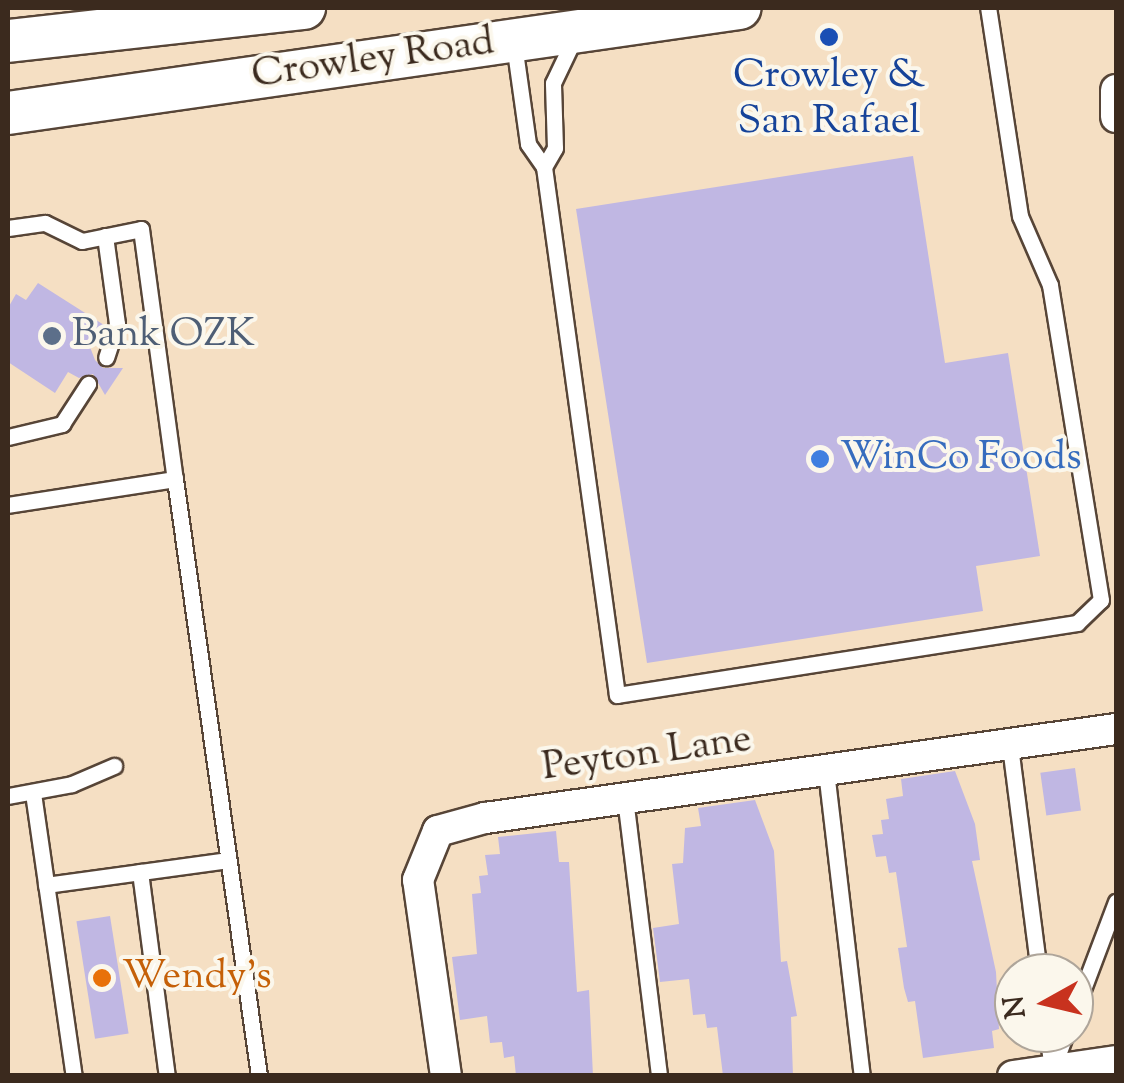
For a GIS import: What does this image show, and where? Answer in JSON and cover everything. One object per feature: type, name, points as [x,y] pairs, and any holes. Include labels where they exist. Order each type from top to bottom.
[{"type":"main road","name":"Crowley Road","points":[[8,41],[304,8]]},
{"type":"main road","name":"Crowley Road","points":[[8,113],[513,40],[579,19],[739,8]]},
{"type":"street","points":[[1116,90],[1116,117]]},
{"type":"street","name":"Peyton Lane","points":[[446,1076],[418,880],[438,831],[626,798],[1116,729]]},
{"type":"street","points":[[1014,1076],[1116,1061]]},
{"type":"lane","points":[[513,40],[528,144],[544,166],[617,695],[1078,624],[1102,600],[1050,285],[1020,216],[988,8]]},
{"type":"lane","points":[[544,166],[556,148],[553,83],[579,19]]},
{"type":"lane","points":[[8,228],[45,223],[82,242],[141,229],[258,1076]]},
{"type":"lane","points":[[105,236],[117,324],[106,357]]},
{"type":"lane","points":[[8,436],[62,424],[88,384]]},
{"type":"lane","points":[[8,505],[175,480]]},
{"type":"lane","points":[[1010,746],[1037,953]]},
{"type":"lane","points":[[8,796],[114,766]]},
{"type":"lane","points":[[826,770],[862,1076]]},
{"type":"lane","points":[[33,792],[74,1076]]},
{"type":"lane","points":[[626,798],[659,1076]]},
{"type":"lane","points":[[46,885],[228,860]]},
{"type":"lane","points":[[140,872],[168,1076]]},
{"type":"lane","points":[[1094,960],[1116,902]]},
{"type":"building","name":"WinCo Foods","points":[[913,156],[945,363],[1008,353],[1040,556],[976,566],[983,611],[647,663],[576,209]]},
{"type":"building","name":"Bank OZK","points":[[38,283],[104,325],[90,347],[95,360],[103,368],[123,368],[105,395],[93,374],[79,378],[68,372],[55,393],[8,362],[8,308],[16,294],[26,300]]},
{"type":"building","points":[[1075,768],[1081,811],[1046,815],[1040,773]]},
{"type":"building","points":[[955,771],[975,824],[980,860],[972,861],[994,963],[994,1048],[923,1058],[915,1001],[908,1002],[898,948],[907,947],[896,872],[889,873],[886,856],[876,857],[872,835],[883,834],[881,820],[889,819],[886,799],[903,796],[901,779]]},
{"type":"building","points":[[755,800],[774,851],[781,962],[787,961],[797,1016],[791,1017],[793,1076],[723,1076],[717,1027],[707,1028],[705,1014],[693,1015],[689,979],[660,982],[653,928],[679,924],[672,864],[683,863],[685,828],[701,826],[698,808]]},
{"type":"building","points":[[556,831],[559,862],[569,862],[577,992],[589,990],[593,1076],[516,1076],[514,1056],[504,1058],[502,1042],[490,1043],[487,1016],[460,1020],[452,957],[477,954],[472,894],[481,893],[479,876],[488,875],[485,855],[500,854],[498,837]]},
{"type":"building","name":"Wendy's","points":[[110,916],[129,1034],[95,1039],[76,921]]},
{"type":"place","name":"Crowley & San Rafael","points":[[829,37]]},
{"type":"place","name":"Bank OZK","points":[[52,336]]},
{"type":"place","name":"WinCo Foods","points":[[820,459]]},
{"type":"place","name":"Wendy's","points":[[102,978]]}]
